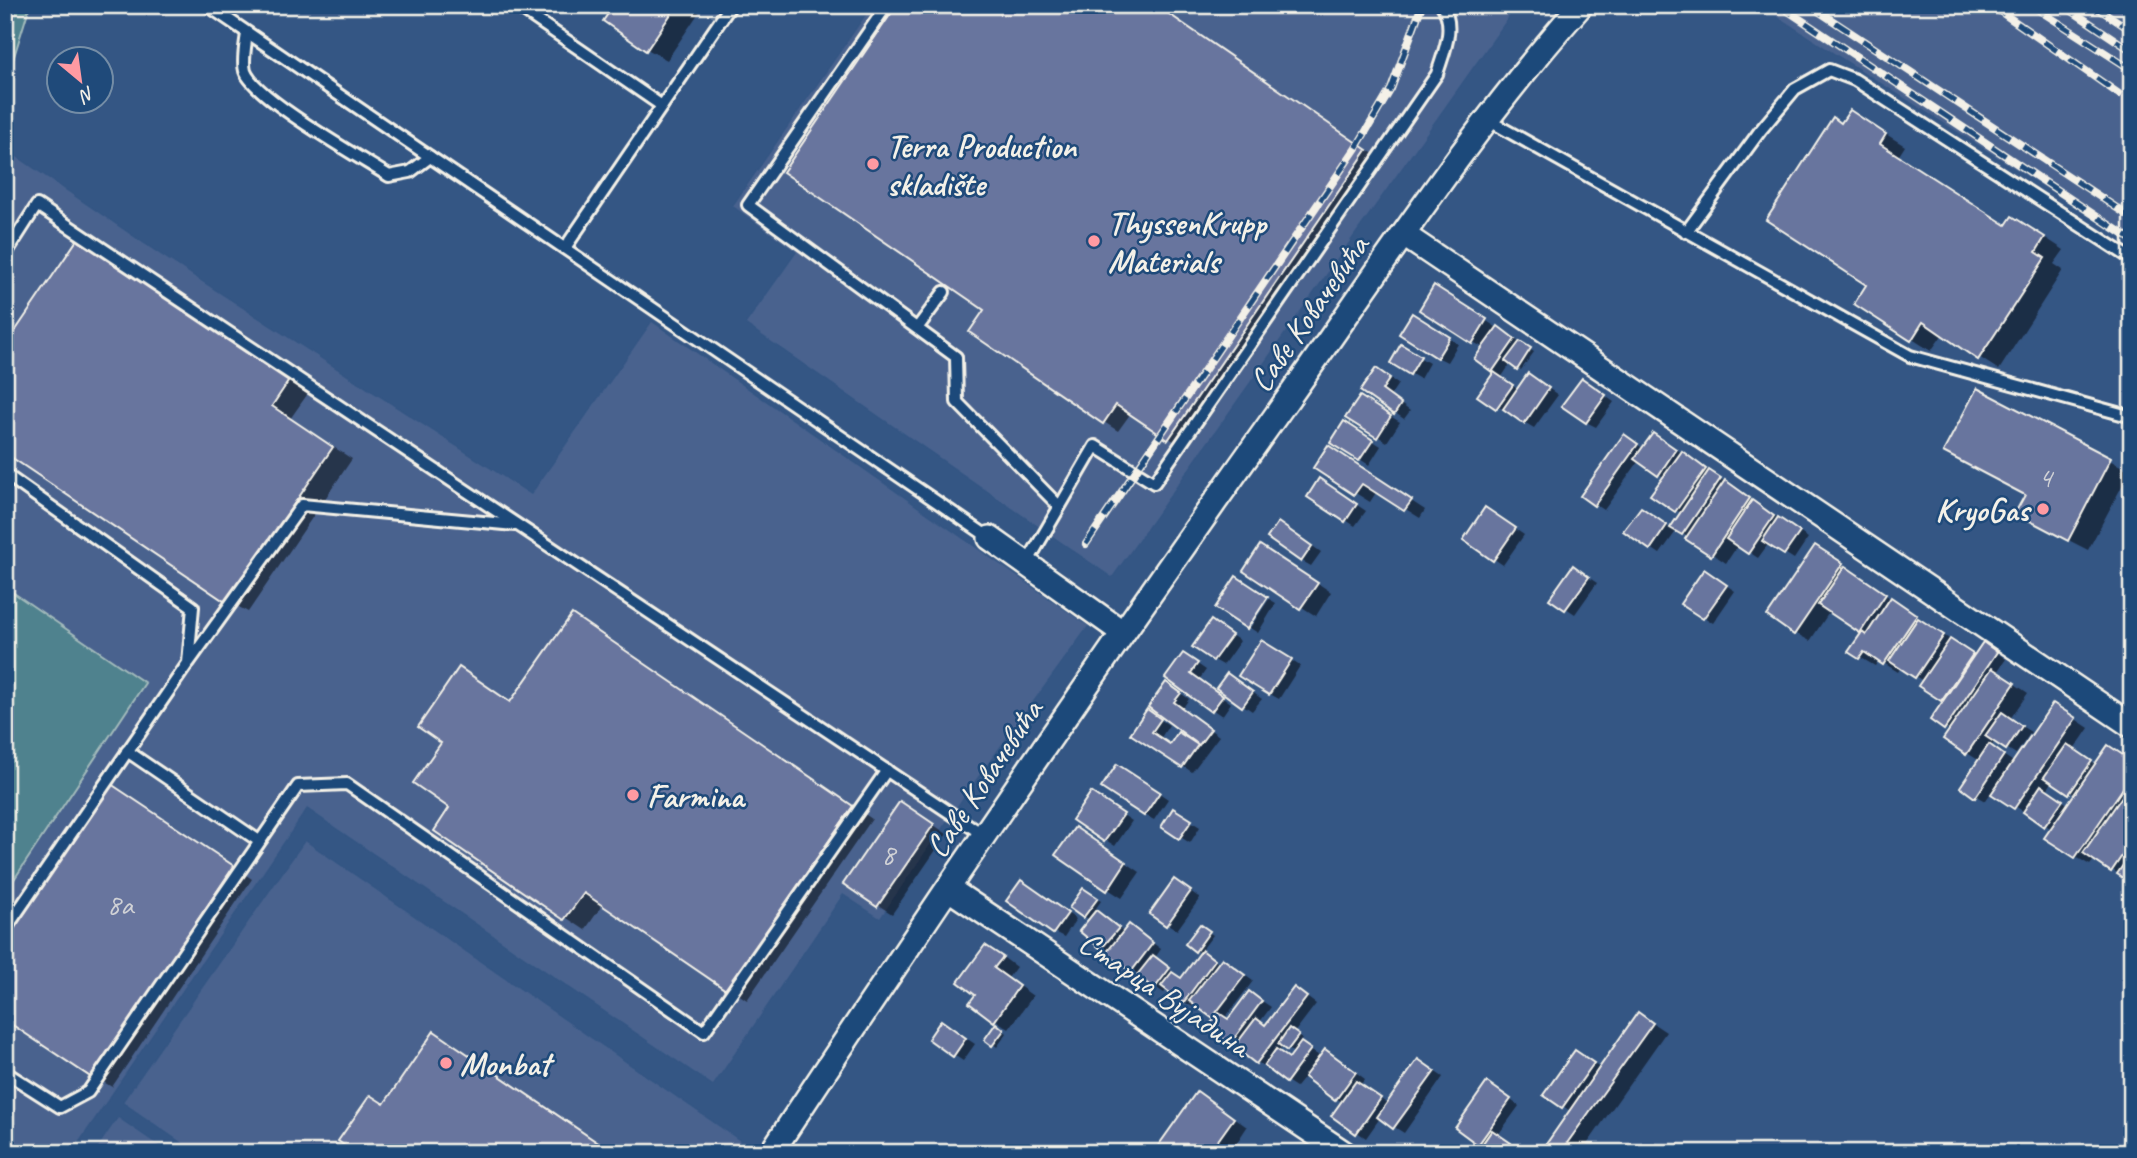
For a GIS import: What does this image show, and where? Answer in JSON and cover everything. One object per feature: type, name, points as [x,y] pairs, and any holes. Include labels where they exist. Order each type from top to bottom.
[{"type":"street","points":[[1404,235],[1486,119],[1581,5]]},
{"type":"street","name":"Саве Ковачевића","points":[[771,1153],[1122,632],[1404,235],[2132,726]]},
{"type":"street","points":[[990,538],[1122,632]]},
{"type":"street","name":"Старца Вујадина","points":[[949,889],[1344,1153]]},
{"type":"lane","points":[[207,5],[990,538]]},
{"type":"lane","points":[[515,5],[662,106]]},
{"type":"lane","points":[[565,248],[731,5]]},
{"type":"lane","points":[[887,5],[748,205],[956,357],[957,402],[1058,505]]},
{"type":"lane","points":[[1027,563],[1058,505],[1095,446],[1154,483],[1437,74],[1448,39],[1448,15],[1442,5]]},
{"type":"lane","points":[[247,33],[244,69],[253,83],[271,100],[390,176],[410,172],[430,157]]},
{"type":"lane","points":[[1686,232],[1794,89],[1829,70],[1855,79],[2132,259]]},
{"type":"lane","points":[[1486,119],[1910,356],[2132,417]]},
{"type":"lane","points":[[5,255],[37,205],[985,836]]},
{"type":"lane","points":[[918,327],[944,292]]},
{"type":"lane","points":[[5,474],[193,607],[188,663]]},
{"type":"lane","points":[[5,930],[188,663],[302,505],[518,525]]},
{"type":"lane","points":[[127,751],[259,841]]},
{"type":"lane","points":[[5,1072],[60,1107],[88,1092],[298,786],[347,784],[704,1032],[887,770]]},
{"type":"shaded area","points":[[873,5],[1517,5],[1112,577],[746,324],[797,252],[733,206]]},
{"type":"shaded area","points":[[1760,5],[2132,5],[2132,243],[1834,53]]},
{"type":"shaded area","points":[[5,149],[156,252],[531,495],[652,322],[1088,626],[961,800],[880,918],[843,894],[713,1085],[307,808],[71,1153],[5,1153]]},
{"type":"shaded area","points":[[305,841],[740,1141],[732,1153],[197,1153],[123,1102]]},
{"type":"shaded area","points":[[118,1118],[169,1153],[94,1153]]},
{"type":"green space","points":[[5,5],[30,5],[11,66],[5,72]]},
{"type":"green space","points":[[5,587],[145,683],[5,893]]},
{"type":"building","points":[[614,5],[677,5],[646,51],[603,21]]},
{"type":"building","name":"ThyssenKrupp Materials","points":[[897,5],[1156,5],[1367,150],[1168,440],[1116,405],[1103,424],[969,332],[984,310],[783,172]]},
{"type":"building","points":[[1850,110],[1886,134],[1880,144],[2006,225],[2012,216],[2045,237],[2036,252],[2045,258],[1978,360],[1923,322],[1911,341],[1854,304],[1866,285],[1766,220],[1833,117],[1841,123]]},
{"type":"building","points":[[79,237],[290,379],[272,406],[333,447],[227,603],[5,453],[5,346]]},
{"type":"building","points":[[1434,285],[1487,319],[1472,344],[1419,310]]},
{"type":"building","points":[[1412,313],[1450,337],[1437,358],[1399,334]]},
{"type":"building","points":[[1498,326],[1515,339],[1492,372],[1474,359]]},
{"type":"building","points":[[1520,341],[1531,348],[1517,370],[1505,361]]},
{"type":"building","points":[[1401,344],[1421,356],[1410,375],[1390,363]]},
{"type":"building","points":[[1376,368],[1390,378],[1382,390],[1401,404],[1394,415],[1360,391]]},
{"type":"building","points":[[1494,372],[1513,385],[1496,409],[1477,396]]},
{"type":"building","points":[[1528,373],[1549,388],[1524,424],[1503,409]]},
{"type":"building","points":[[1582,378],[1606,395],[1586,423],[1561,406]]},
{"type":"building","points":[[1977,388],[2111,458],[2068,541],[2015,513],[2025,495],[1943,452]]},
{"type":"building","points":[[1360,396],[1391,416],[1377,438],[1345,418]]},
{"type":"building","points":[[1344,421],[1373,440],[1359,461],[1330,443]]},
{"type":"building","points":[[1653,433],[1676,449],[1658,476],[1634,459]]},
{"type":"building","points":[[1624,434],[1638,444],[1594,506],[1580,496]]},
{"type":"building","points":[[1328,445],[1412,500],[1404,511],[1362,484],[1354,495],[1313,468]]},
{"type":"building","points":[[1682,451],[1706,469],[1675,512],[1650,495]]},
{"type":"building","points":[[1709,470],[1721,478],[1682,535],[1670,528]]},
{"type":"building","points":[[1319,478],[1357,504],[1345,522],[1307,497]]},
{"type":"building","points":[[1725,480],[1750,498],[1711,556],[1685,539]]},
{"type":"building","points":[[1752,500],[1774,516],[1748,554],[1726,539]]},
{"type":"building","points":[[1485,507],[1516,528],[1493,561],[1463,540]]},
{"type":"building","points":[[1641,507],[1667,525],[1650,550],[1623,531]]},
{"type":"building","points":[[1778,517],[1800,532],[1784,555],[1762,541]]},
{"type":"building","points":[[1278,522],[1312,546],[1301,562],[1267,538]]},
{"type":"building","points":[[1260,545],[1318,583],[1300,609],[1243,571]]},
{"type":"building","points":[[1815,545],[1843,563],[1794,635],[1767,616]]},
{"type":"building","points":[[1573,565],[1589,577],[1565,610],[1549,599]]},
{"type":"building","points":[[1845,566],[1886,594],[1860,633],[1818,605]]},
{"type":"building","points":[[1704,569],[1727,585],[1703,619],[1680,604]]},
{"type":"building","points":[[1236,576],[1268,597],[1247,629],[1215,608]]},
{"type":"building","points":[[1891,597],[1917,615],[1883,665],[1864,652],[1859,659],[1848,652],[1862,632],[1866,635]]},
{"type":"building","name":"Farmina","points":[[572,614],[853,806],[726,990],[584,893],[564,920],[434,831],[449,808],[413,783],[441,743],[418,727],[459,667],[510,702]]},
{"type":"building","points":[[1918,618],[1944,635],[1915,678],[1889,661]]},
{"type":"building","points":[[1211,620],[1232,635],[1213,661],[1192,647]]},
{"type":"building","points":[[1950,639],[1973,654],[1941,701],[1918,686]]},
{"type":"building","points":[[1261,640],[1292,659],[1269,695],[1238,676]]},
{"type":"building","points":[[1983,642],[1997,652],[1944,730],[1930,720]]},
{"type":"building","points":[[1183,653],[1198,663],[1191,673],[1223,696],[1211,712],[1165,678]]},
{"type":"building","points":[[1992,668],[2015,683],[1966,755],[1943,739]]},
{"type":"building","points":[[1227,673],[1253,692],[1242,707],[1216,688]]},
{"type":"building","points":[[1166,682],[1181,693],[1174,702],[1211,729],[1199,745],[1148,707]]},
{"type":"building","points":[[2053,703],[2076,718],[2014,809],[1991,794]]},
{"type":"building","points":[[1147,709],[1161,719],[1152,732],[1170,744],[1178,732],[1198,745],[1182,768],[1130,734]]},
{"type":"building","points":[[2002,712],[2022,726],[2006,750],[1985,736]]},
{"type":"building","points":[[1989,744],[2004,755],[1975,798],[1960,787]]},
{"type":"building","points":[[2067,744],[2092,761],[2069,794],[2044,777]]},
{"type":"building","points":[[2108,745],[2132,761],[2132,775],[2075,858],[2044,838]]},
{"type":"building","points":[[1117,764],[1160,792],[1144,816],[1101,788]]},
{"type":"building","points":[[2132,782],[2132,841],[2111,872],[2083,853]]},
{"type":"building","points":[[111,784],[234,866],[92,1078],[5,1020],[5,941]]},
{"type":"building","points":[[2041,785],[2063,800],[2044,827],[2023,812]]},
{"type":"building","points":[[1091,792],[1124,814],[1104,842],[1072,820]]},
{"type":"building","points":[[900,801],[934,824],[877,907],[843,884]]},
{"type":"building","points":[[1173,808],[1192,820],[1179,839],[1161,827]]},
{"type":"building","points":[[1075,827],[1126,862],[1107,891],[1055,855]]},
{"type":"building","points":[[2132,852],[2132,884],[2117,874]]},
{"type":"building","points":[[1174,879],[1191,891],[1166,926],[1149,914]]},
{"type":"building","points":[[1021,880],[1068,913],[1053,934],[1006,901]]},
{"type":"building","points":[[1083,888],[1098,898],[1083,918],[1069,908]]},
{"type":"building","points":[[1096,910],[1119,928],[1101,949],[1079,931]]},
{"type":"building","points":[[1129,924],[1153,943],[1131,972],[1106,953]]},
{"type":"building","points":[[1200,924],[1210,931],[1195,952],[1185,944]]},
{"type":"building","points":[[985,945],[1003,957],[994,968],[1019,986],[994,1022],[969,1003],[975,995],[958,982]]},
{"type":"building","points":[[1202,950],[1215,960],[1183,1003],[1161,986],[1172,972],[1181,978]]},
{"type":"building","points":[[1153,955],[1170,968],[1154,989],[1137,975]]},
{"type":"building","points":[[1222,958],[1245,975],[1212,1018],[1189,1001]]},
{"type":"building","points":[[1294,987],[1307,997],[1256,1064],[1234,1047],[1256,1018],[1265,1025]]},
{"type":"building","points":[[1249,991],[1262,1001],[1230,1044],[1208,1027],[1219,1013],[1228,1019]]},
{"type":"building","points":[[1638,1012],[1653,1023],[1560,1153],[1540,1153]]},
{"type":"building","points":[[941,1020],[966,1038],[953,1057],[928,1039]]},
{"type":"building","points":[[996,1023],[1004,1030],[992,1046],[984,1040]]},
{"type":"building","points":[[1289,1028],[1299,1035],[1287,1051],[1278,1044]]},
{"type":"building","name":"Monbat","points":[[434,1031],[613,1153],[355,1153],[338,1141],[370,1095],[384,1104]]},
{"type":"building","points":[[1301,1042],[1311,1049],[1286,1083],[1264,1066],[1276,1049],[1289,1058]]},
{"type":"building","points":[[1325,1049],[1356,1072],[1335,1101],[1304,1077]]},
{"type":"building","points":[[1575,1050],[1594,1063],[1562,1108],[1543,1095]]},
{"type":"building","points":[[1418,1059],[1435,1071],[1393,1129],[1377,1117]]},
{"type":"building","points":[[1356,1081],[1381,1098],[1356,1134],[1331,1116]]},
{"type":"building","points":[[1487,1082],[1511,1099],[1478,1145],[1455,1128]]},
{"type":"building","points":[[1197,1091],[1234,1118],[1209,1153],[1153,1153]]},
{"type":"building","points":[[1492,1130],[1511,1143],[1504,1153],[1476,1153]]},
{"type":"railway","points":[[1086,544],[1356,148],[1391,89],[1422,5]]},
{"type":"railway","points":[[1779,5],[2132,240]]},
{"type":"railway","points":[[1809,5],[2132,218]]},
{"type":"railway","points":[[1991,5],[2119,94]]},
{"type":"railway","points":[[2031,5],[2132,70]]},
{"type":"railway","points":[[2063,5],[2132,51]]},
{"type":"railway","points":[[2093,5],[2132,31]]},
{"type":"railway","points":[[2122,5],[2132,12]]},
{"type":"place","name":"Terra Production skladište","points":[[873,164]]},
{"type":"place","name":"ThyssenKrupp Materials","points":[[1094,241]]},
{"type":"place","name":"KryoGas","points":[[2043,509]]},
{"type":"place","name":"Farmina","points":[[633,795]]},
{"type":"place","name":"Monbat","points":[[446,1063]]}]
